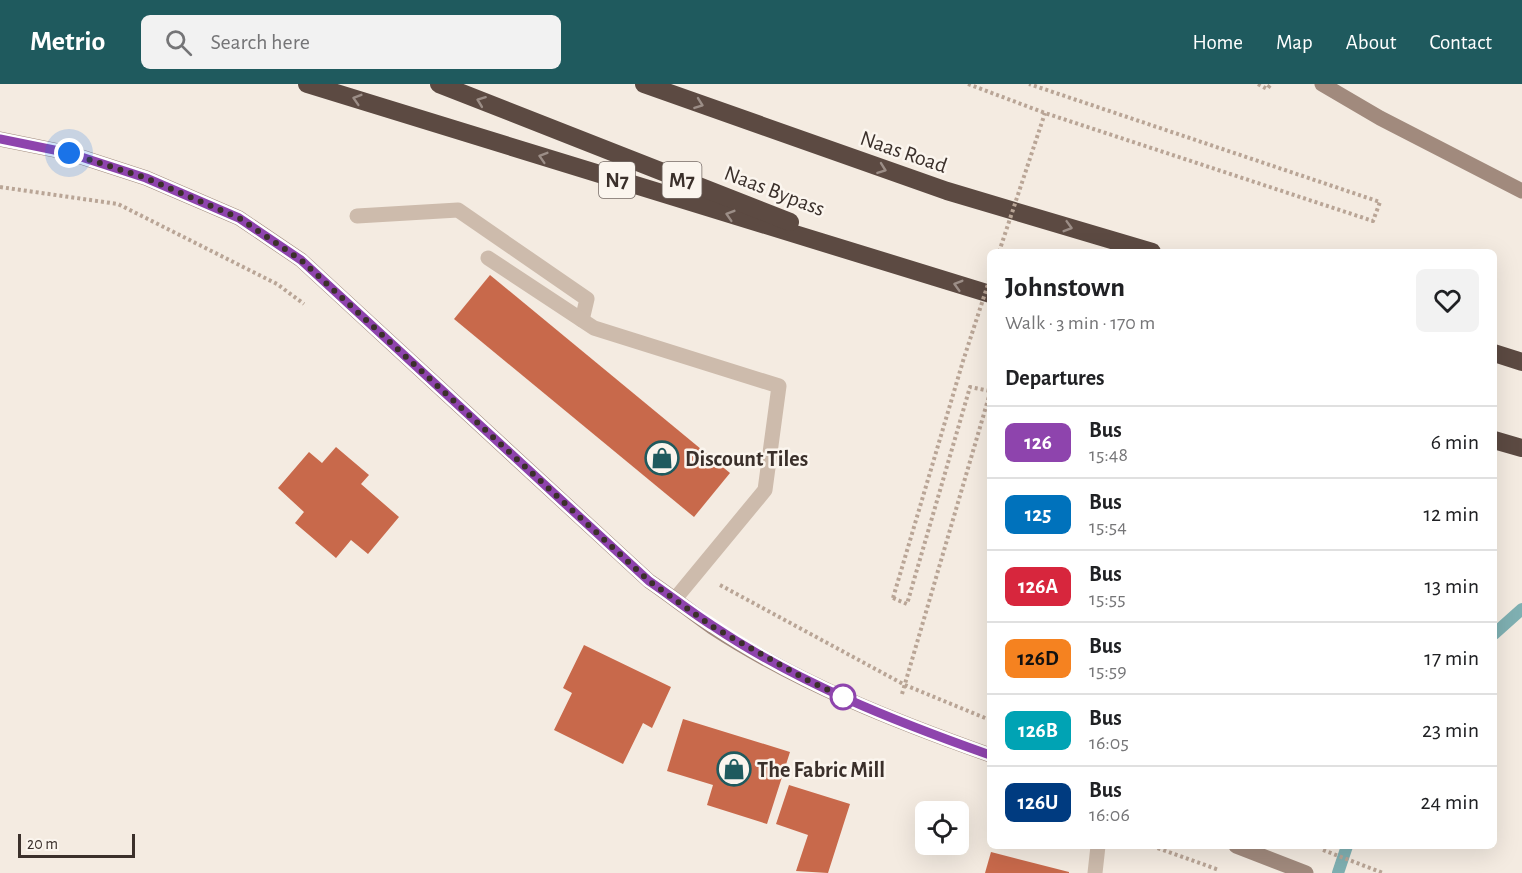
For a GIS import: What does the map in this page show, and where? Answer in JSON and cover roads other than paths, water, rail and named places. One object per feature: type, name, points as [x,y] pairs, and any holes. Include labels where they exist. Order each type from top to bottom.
[{"type":"highway","name":"N7","points":[[307,84],[987,293]]},
{"type":"highway","name":"Naas Bypass","points":[[438,84],[926,275]]},
{"type":"highway","name":"Naas Road","points":[[644,84],[947,191],[1142,249]]},
{"type":"highway","points":[[1497,354],[1522,362]]},
{"type":"highway","points":[[1497,441],[1522,448]]},
{"type":"street","points":[[1322,84],[1380,118],[1522,191]]},
{"type":"street","points":[[0,139],[69,153],[146,178],[239,218],[301,260],[649,581],[713,627],[809,681],[895,721],[987,754]]},
{"type":"street","points":[[357,216],[458,210],[587,299],[582,320]]},
{"type":"street","points":[[488,258],[594,328],[779,386],[765,490],[675,599]]},
{"type":"street","points":[[1095,873],[1098,849]]},
{"type":"street","points":[[1244,849],[1306,873]]},
{"type":"waterway","points":[[1497,631],[1522,609]]},
{"type":"waterway","points":[[1338,873],[1346,849]]},
{"type":"place","name":"Discount Tiles","points":[[662,458]]},
{"type":"place","name":"The Fabric Mill","points":[[734,769]]}]
